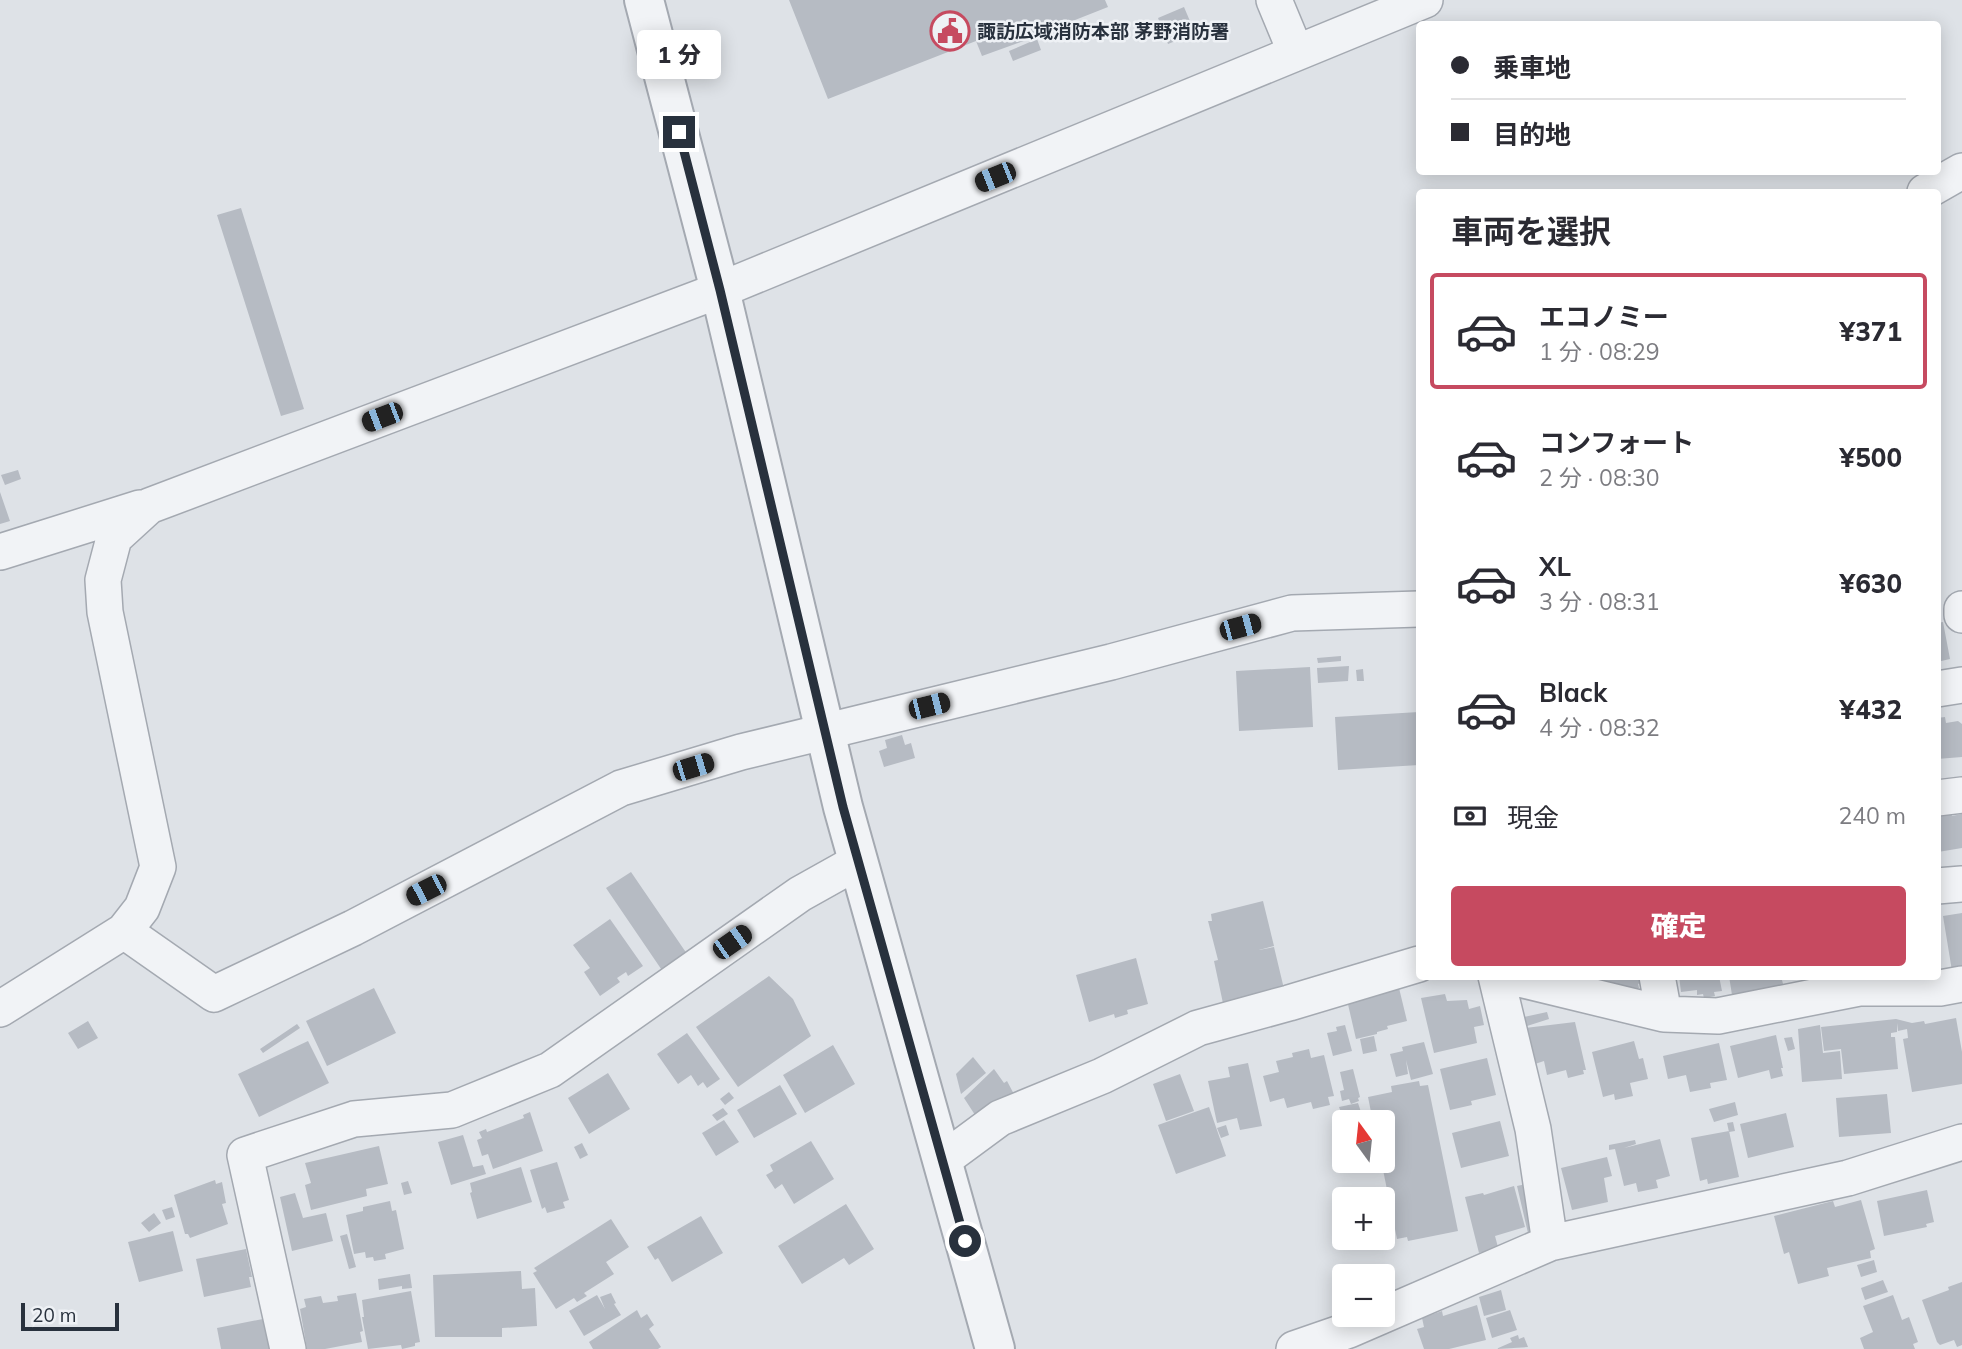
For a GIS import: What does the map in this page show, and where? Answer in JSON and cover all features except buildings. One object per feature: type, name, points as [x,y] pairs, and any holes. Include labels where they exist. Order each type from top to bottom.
[{"type":"street","points":[[644,0],[720,290],[825,731],[995,1349]]},
{"type":"street","points":[[1274,0],[1296,53]]},
{"type":"street","points":[[0,552],[149,506],[720,290],[1425,0]]},
{"type":"street","points":[[1931,189],[1962,172]]},
{"type":"street","points":[[0,1009],[124,932],[142,908],[158,867],[105,612],[103,580],[114,538],[149,506]]},
{"type":"street","points":[[124,932],[214,994],[353,928],[621,788],[741,752],[1111,662],[1292,613],[1416,609]]},
{"type":"street","points":[[1962,609],[1962,615]]},
{"type":"street","points":[[1941,688],[1962,685]]},
{"type":"street","points":[[1941,798],[1962,795]]},
{"type":"street","points":[[288,1349],[245,1155],[354,1119],[452,1110],[550,1070],[800,894],[859,861]]},
{"type":"street","points":[[1941,886],[1962,884]]},
{"type":"street","points":[[943,1160],[1000,1118],[1102,1076],[1198,1028],[1416,965]]},
{"type":"street","points":[[1497,980],[1533,1129],[1549,1243]]},
{"type":"street","points":[[1524,980],[1664,1014],[1718,1016],[1804,987],[1940,989],[1962,984]]},
{"type":"street","points":[[1658,980],[1664,1014]]},
{"type":"street","points":[[1294,1349],[1352,1340],[1549,1243],[1848,1178],[1962,1142]]},
{"type":"place","name":"諏訪広域消防本部 茅野消防署","points":[[950,31]]},
{"type":"route","points":[[679,132],[720,290],[843,807],[965,1241]]}]
